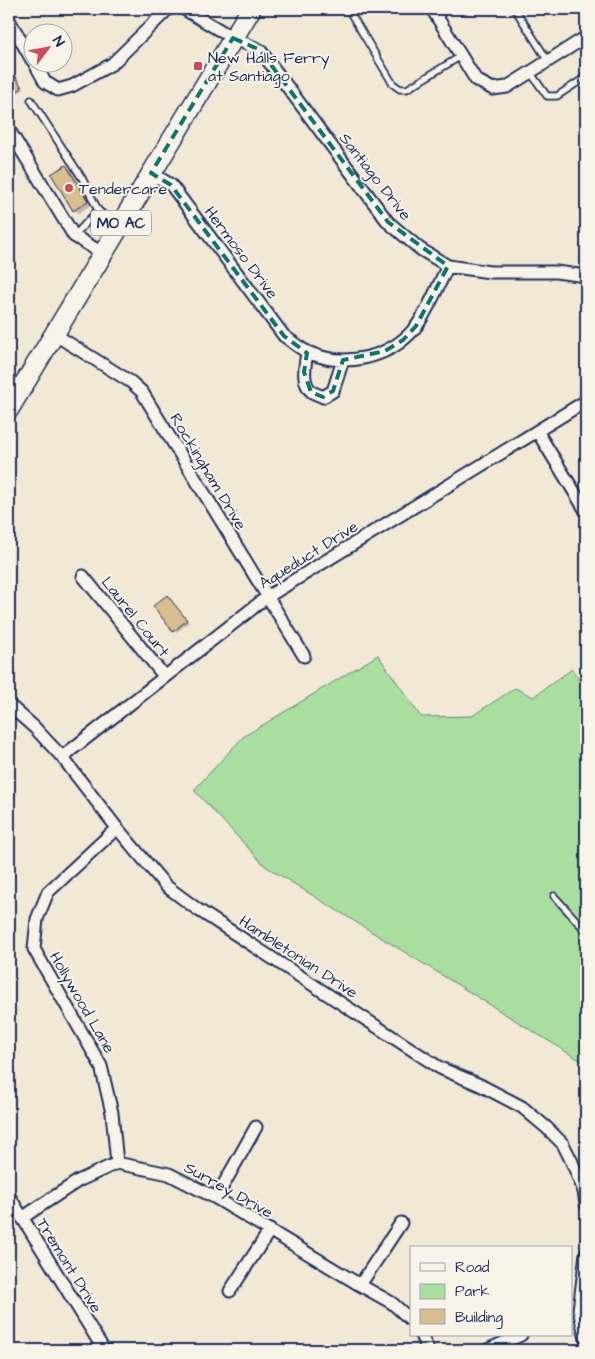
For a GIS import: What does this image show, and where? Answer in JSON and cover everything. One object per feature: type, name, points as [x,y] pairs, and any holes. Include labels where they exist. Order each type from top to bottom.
[{"type":"main road","name":"MO AC","points":[[9,409],[251,9]]},
{"type":"street","points":[[39,72],[45,82],[58,90],[72,86],[112,64],[168,9]]},
{"type":"street","name":"Santiago Drive","points":[[184,9],[233,38],[260,50],[388,222],[420,249],[448,266],[490,272],[556,272],[586,276]]},
{"type":"street","points":[[432,9],[476,80],[493,89],[507,87],[586,37]]},
{"type":"street","points":[[9,20],[22,42]]},
{"type":"street","points":[[9,130],[74,236],[102,254]]},
{"type":"street","name":"Hermoso Drive","points":[[151,173],[171,185],[284,336],[307,353],[329,360],[356,360],[385,351],[403,340],[416,326],[448,266]]},
{"type":"street","name":"Rockingham Drive","points":[[54,334],[131,382],[142,392],[304,656]]},
{"type":"street","points":[[307,353],[304,372],[306,382],[311,392],[323,397],[333,391],[344,360]]},
{"type":"street","name":"Aqueduct Drive","points":[[62,757],[267,597],[586,401]]},
{"type":"street","points":[[537,432],[586,511]]},
{"type":"street","name":"Laurel Court","points":[[83,576],[164,676]]},
{"type":"street","name":"Hambletonian Drive","points":[[9,705],[62,757],[117,828],[166,886],[197,909],[440,1068],[480,1085],[522,1107],[563,1144],[584,1191],[586,1204]]},
{"type":"street","name":"Hollywood Lane","points":[[117,828],[48,892],[38,919],[34,949],[101,1066],[112,1113],[117,1163]]},
{"type":"street","points":[[216,1198],[256,1127]]},
{"type":"street","points":[[22,1218],[78,1181],[117,1163]]},
{"type":"street","name":"Surrey Drive","points":[[117,1163],[169,1174],[216,1198],[392,1303],[410,1319]]},
{"type":"street","name":"Tremont Drive","points":[[9,1196],[104,1350]]},
{"type":"street","points":[[360,1285],[400,1223]]},
{"type":"street","points":[[230,1292],[270,1230]]},
{"type":"street","points":[[586,1254],[575,1312],[586,1339]]},
{"type":"street","points":[[421,1336],[428,1350]]},
{"type":"street","points":[[487,1350],[519,1336]]},
{"type":"lane","points":[[348,9],[393,84],[400,89],[407,89],[461,56]]},
{"type":"lane","points":[[516,9],[548,61]]},
{"type":"lane","points":[[530,72],[547,96],[557,96],[586,77]]},
{"type":"lane","points":[[31,100],[82,178],[98,210],[118,226]]},
{"type":"lane","points":[[74,236],[98,210]]},
{"type":"lane","points":[[554,896],[586,931]]},
{"type":"highlighted area","points":[[233,38],[260,50],[388,222],[448,266],[416,326],[403,340],[385,351],[343,360],[333,391],[323,397],[311,392],[304,372],[307,353],[284,336],[171,185],[151,173]]},
{"type":"green space","points":[[378,655],[421,717],[472,716],[515,688],[533,697],[572,669],[586,691],[586,1064],[265,866],[194,790],[243,737]]},
{"type":"building","points":[[9,65],[22,88],[9,96]]},
{"type":"building","name":"Tendercare","points":[[66,165],[88,201],[73,211],[51,174]]},
{"type":"building","points":[[167,595],[187,620],[173,632],[153,606]]},
{"type":"place","name":"New Halls Ferry at Santiago","points":[[198,66]]},
{"type":"place","name":"Tendercare","points":[[69,188]]}]
